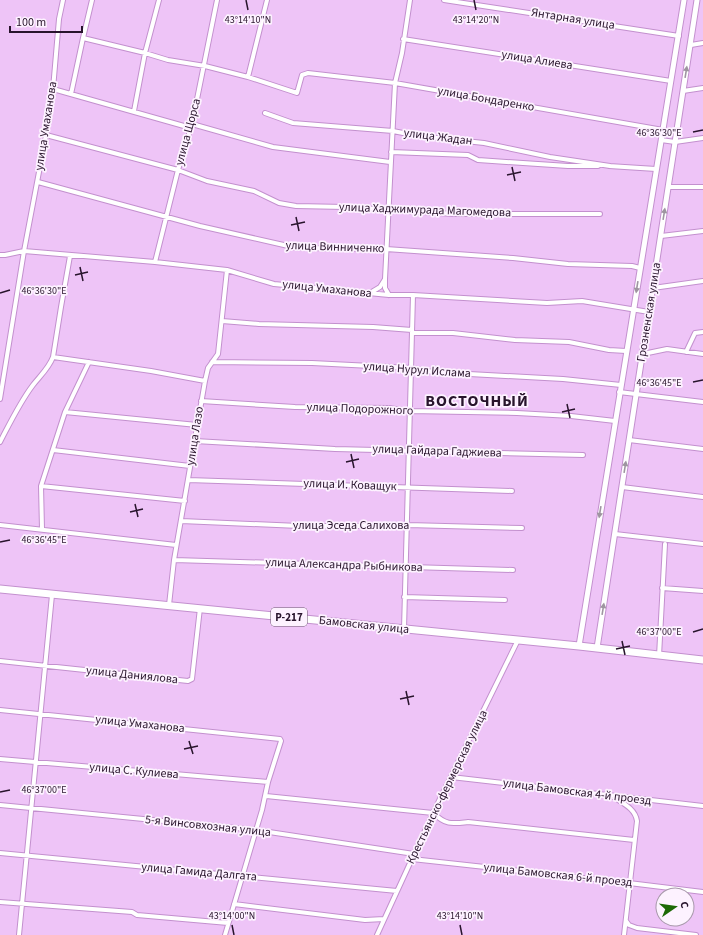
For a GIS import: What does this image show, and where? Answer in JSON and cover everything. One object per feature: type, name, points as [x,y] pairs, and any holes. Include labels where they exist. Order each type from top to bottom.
[{"type":"highway","name":"Бамовская улица","points":[[0,589],[579,646],[703,660]]},
{"type":"street","name":"улица Умаханова","points":[[0,399],[24,251],[46,136],[53,89],[59,19],[63,0]]},
{"type":"street","points":[[71,94],[92,0]]},
{"type":"street","points":[[134,111],[145,53],[160,0]]},
{"type":"street","name":"улица Щорса","points":[[155,262],[178,170],[192,126],[217,0]]},
{"type":"street","points":[[83,38],[168,60],[205,66],[248,78],[267,0]]},
{"type":"street","points":[[389,295],[385,288],[385,279],[395,83],[410,0]]},
{"type":"street","name":"Янтарная улица","points":[[444,0],[678,36]]},
{"type":"street","name":"Грозненская улица","points":[[579,646],[684,0]]},
{"type":"street","name":"Грозненская улица","points":[[597,648],[698,0]]},
{"type":"street","name":"улица Алиева","points":[[403,39],[671,81]]},
{"type":"street","points":[[690,45],[703,43]]},
{"type":"street","name":"улица Бондаренко","points":[[248,78],[297,94],[302,75],[308,73],[395,83],[663,130]]},
{"type":"street","points":[[683,91],[703,88]]},
{"type":"street","points":[[53,89],[274,148],[390,162]]},
{"type":"street","name":"улица Жадан","points":[[265,113],[293,123],[393,131],[418,136],[484,143],[550,157],[610,166]]},
{"type":"street","name":"улица Хаджимурада Магомедова","points":[[46,136],[178,170],[207,181],[254,191],[279,203],[296,206],[345,207],[388,211],[454,214],[600,214]]},
{"type":"street","points":[[661,140],[676,142],[703,138]]},
{"type":"street","points":[[391,152],[468,155],[478,160],[568,166],[610,166],[656,169]]},
{"type":"street","name":"улица Винниченко","points":[[38,182],[166,217],[262,241],[298,248],[386,249],[513,258],[568,264],[632,266],[640,268]]},
{"type":"street","points":[[668,187],[703,187]]},
{"type":"street","points":[[661,236],[703,231]]},
{"type":"street","name":"улица Умаханова","points":[[0,254],[5,255],[24,251],[155,262],[227,270],[274,284],[389,295],[413,294],[546,303],[582,301],[649,312]]},
{"type":"street","points":[[0,442],[19,406],[54,357],[70,256]]},
{"type":"street","name":"улица Лазо","points":[[169,605],[176,545],[201,401],[208,368],[218,354],[227,270]]},
{"type":"street","points":[[370,293],[380,287],[385,279]]},
{"type":"street","points":[[653,288],[703,281]]},
{"type":"street","points":[[404,629],[404,597],[408,525],[408,450],[413,294]]},
{"type":"street","points":[[222,321],[259,324],[373,327],[453,333],[515,340],[569,342],[609,350],[626,351]]},
{"type":"street","points":[[686,352],[695,333],[703,332]]},
{"type":"street","points":[[643,354],[667,348],[703,354]]},
{"type":"street","points":[[54,357],[151,371],[205,381]]},
{"type":"street","points":[[42,529],[41,486],[65,412],[89,362]]},
{"type":"street","name":"улица Нурул Ислама","points":[[212,362],[312,363],[410,368],[433,372],[563,379],[599,384],[621,384]]},
{"type":"street","points":[[620,392],[703,402]]},
{"type":"street","name":"улица Подорожного","points":[[201,401],[295,407],[389,408],[409,411],[517,413],[571,416],[615,421]]},
{"type":"street","points":[[65,412],[197,425]]},
{"type":"street","points":[[629,440],[703,449]]},
{"type":"street","name":"улица Гайдара Гаджиева","points":[[194,441],[335,449],[583,455]]},
{"type":"street","points":[[53,450],[190,466]]},
{"type":"street","name":"улица И. Коващук","points":[[188,480],[512,491]]},
{"type":"street","points":[[41,486],[184,501]]},
{"type":"street","points":[[622,487],[703,497]]},
{"type":"street","name":"улица Эседа Салихова","points":[[181,521],[299,526],[408,525],[522,528]]},
{"type":"street","points":[[0,525],[176,545]]},
{"type":"street","points":[[615,534],[703,544]]},
{"type":"street","points":[[659,656],[665,544]]},
{"type":"street","name":"улица Александра Рыбникова","points":[[174,560],[514,570]]},
{"type":"street","points":[[662,588],[703,591]]},
{"type":"street","points":[[19,935],[52,595]]},
{"type":"street","points":[[404,597],[505,600]]},
{"type":"street","name":"улица Даниялова","points":[[0,661],[188,681],[192,679],[200,608]]},
{"type":"street","name":"Крестьянско-фермерская улица","points":[[377,935],[433,813],[518,640]]},
{"type":"street","name":"улица Умаханова","points":[[0,710],[280,739],[281,741],[268,782]]},
{"type":"street","name":"улица С. Кулиева","points":[[0,759],[268,782]]},
{"type":"street","name":"улица Бамовская 4-й проезд","points":[[451,777],[703,806]]},
{"type":"street","points":[[225,935],[266,796],[268,782]]},
{"type":"street","points":[[266,796],[433,813],[443,822],[456,824],[468,822],[634,840]]},
{"type":"street","points":[[612,796],[631,809],[636,816],[624,935]]},
{"type":"street","name":"5-я Винсовхозная улица","points":[[0,805],[256,830],[414,854]]},
{"type":"street","name":"улица Гамида Далгата","points":[[0,853],[397,891]]},
{"type":"street","name":"улица Бамовская 6-й проезд","points":[[412,859],[703,892]]},
{"type":"street","points":[[0,902],[132,912],[137,915],[228,923]]},
{"type":"street","points":[[234,904],[365,920],[384,919]]},
{"type":"street","points":[[626,920],[629,925],[637,928],[696,935]]},
{"type":"district","name":"ВОСТОЧНЫЙ","points":[[477,401]]}]
